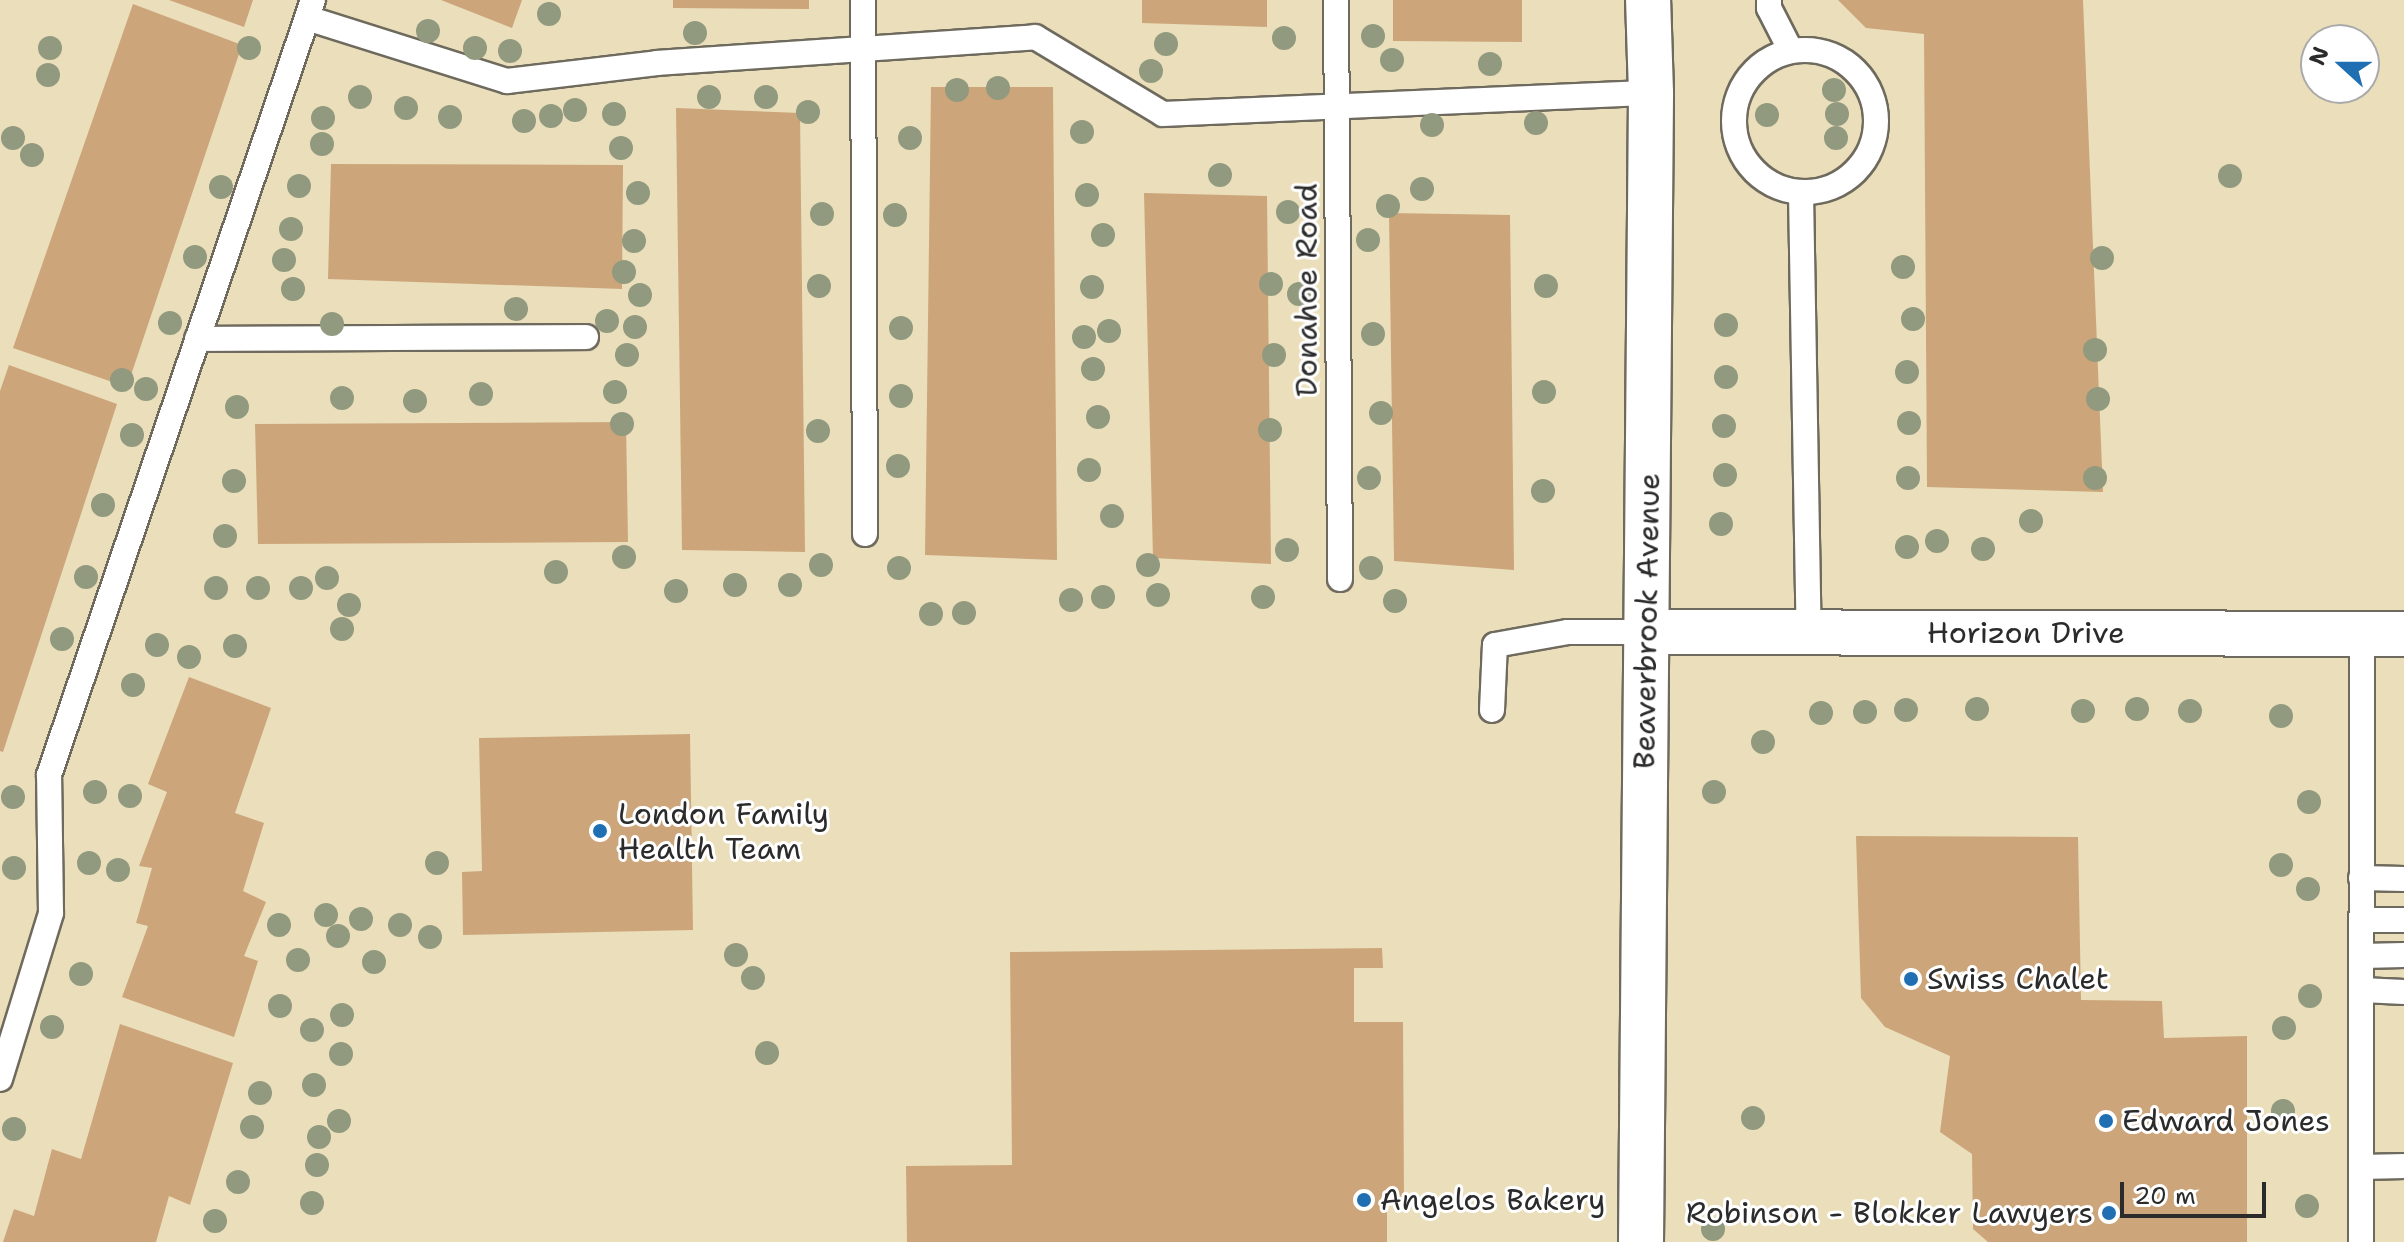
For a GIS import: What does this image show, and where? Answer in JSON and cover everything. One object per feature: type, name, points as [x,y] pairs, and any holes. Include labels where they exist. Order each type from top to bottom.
[{"type":"street","name":"Beaverbrook Avenue","points":[[1641,1242],[1651,93],[1648,0]]},
{"type":"street","name":"Horizon Drive","points":[[1647,632],[2383,634]]},
{"type":"lane","points":[[863,0],[865,534]]},
{"type":"lane","name":"Donahoe Road","points":[[1336,0],[1340,579]]},
{"type":"lane","points":[[1769,0],[1769,8],[1791,51]]},
{"type":"lane","points":[[0,1079],[51,913],[49,775],[310,9],[507,81],[657,63],[1035,37],[1163,114],[1651,93]]},
{"type":"lane","points":[[1791,51],[1826,53],[1855,69],[1873,99],[1876,133],[1862,165],[1835,186],[1801,193],[1768,184],[1744,160],[1733,127],[1739,93],[1760,66],[1791,51]]},
{"type":"lane","points":[[1801,193],[1809,633]]},
{"type":"lane","points":[[197,339],[586,337]]},
{"type":"lane","points":[[1492,710],[1495,645],[1567,632],[1647,632]]},
{"type":"lane","points":[[2361,1242],[2361,878],[2383,634]]},
{"type":"lane","points":[[2361,878],[2404,879]]},
{"type":"lane","points":[[2362,920],[2404,920]]},
{"type":"lane","points":[[2362,956],[2404,955]]},
{"type":"lane","points":[[2362,990],[2404,992]]},
{"type":"lane","points":[[2362,1167],[2404,1166]]},
{"type":"building","points":[[169,0],[253,0],[244,27]]},
{"type":"building","points":[[441,0],[522,0],[512,28]]},
{"type":"building","points":[[673,0],[809,0],[809,9],[673,8]]},
{"type":"building","points":[[1142,0],[1267,0],[1267,27],[1142,23]]},
{"type":"building","points":[[1393,0],[1522,0],[1522,42],[1393,41]]},
{"type":"building","points":[[1838,0],[2083,0],[2103,492],[1927,487],[1924,34],[1866,28]]},
{"type":"building","points":[[133,4],[242,45],[127,387],[13,348]]},
{"type":"building","points":[[931,87],[1053,87],[1057,560],[925,555]]},
{"type":"building","points":[[676,108],[800,113],[805,552],[682,550]]},
{"type":"building","points":[[331,164],[623,165],[622,289],[328,279]]},
{"type":"building","points":[[1144,193],[1267,196],[1271,564],[1153,558]]},
{"type":"building","points":[[1389,213],[1510,215],[1514,570],[1394,561]]},
{"type":"building","points":[[9,365],[117,404],[3,752],[0,751],[0,391]]},
{"type":"building","points":[[626,422],[628,542],[258,544],[255,424]]},
{"type":"building","points":[[189,677],[271,708],[235,813],[264,823],[243,891],[266,902],[244,956],[258,961],[234,1037],[122,997],[148,926],[136,923],[152,868],[139,866],[167,792],[148,784]]},
{"type":"building","points":[[690,734],[693,930],[463,935],[462,872],[482,871],[479,738]]},
{"type":"building","points":[[1856,836],[2078,837],[2081,1000],[2162,1001],[2164,1038],[2247,1036],[2247,1242],[1988,1242],[1973,1229],[1972,1154],[1940,1132],[1950,1056],[1885,1027],[1861,998]]},
{"type":"building","points":[[1382,948],[1383,968],[1354,968],[1354,1022],[1403,1022],[1404,1200],[1387,1200],[1387,1242],[907,1242],[906,1166],[1012,1165],[1010,952]]},
{"type":"building","points":[[120,1024],[233,1063],[190,1205],[169,1196],[156,1242],[3,1242],[14,1209],[34,1216],[52,1149],[81,1159]]},
{"type":"place","name":"London Family Health Team","points":[[600,831]]},
{"type":"place","name":"Swiss Chalet","points":[[1911,979]]},
{"type":"place","name":"Edward Jones","points":[[2106,1121]]},
{"type":"place","name":"Angelos Bakery","points":[[1364,1200]]},
{"type":"place","name":"Robinson - Blokker Lawyers","points":[[2109,1213]]}]
